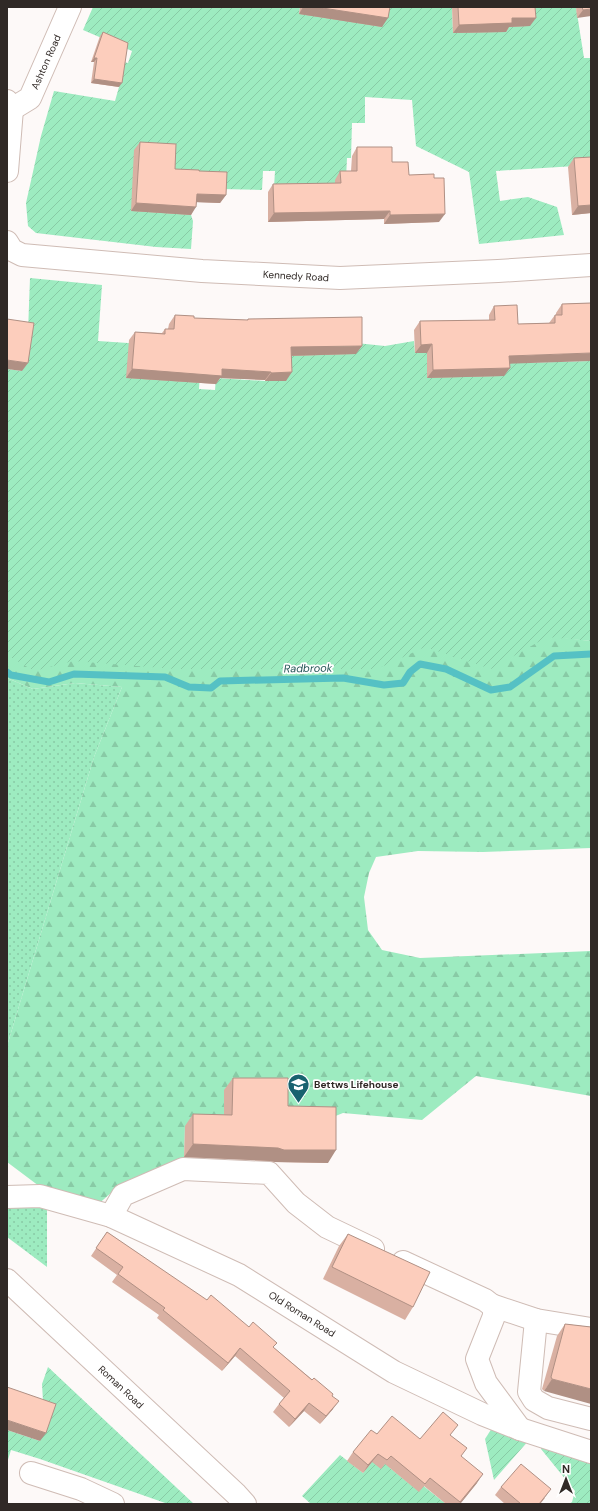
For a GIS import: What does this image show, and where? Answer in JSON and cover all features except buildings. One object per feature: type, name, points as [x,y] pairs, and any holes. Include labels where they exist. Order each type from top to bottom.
[{"type":"street","name":"Ashton Road","points":[[9,105],[30,98],[70,7]]},
{"type":"street","points":[[7,171],[9,105]]},
{"type":"street","name":"Kennedy Road","points":[[7,242],[12,250],[22,255],[202,271],[340,278],[591,265]]},
{"type":"street","points":[[111,1216],[123,1195],[182,1169],[269,1173],[296,1203],[327,1227],[485,1300],[494,1306],[536,1320],[591,1329]]},
{"type":"street","name":"Old Roman Road","points":[[7,1197],[40,1196],[111,1216],[240,1275],[394,1372],[482,1414],[520,1429],[591,1452]]},
{"type":"street","name":"Roman Road","points":[[7,1280],[236,1501]]},
{"type":"street","points":[[494,1306],[494,1316],[477,1359],[486,1383],[520,1429]]},
{"type":"street","points":[[536,1320],[529,1392],[534,1400],[548,1408],[591,1419]]},
{"type":"street","points":[[31,1472],[81,1489],[113,1504]]},
{"type":"green space","points":[[93,7],[300,7],[299,14],[385,7],[452,7],[453,33],[506,27],[529,7],[576,7],[584,58],[591,58],[591,165],[496,171],[500,201],[528,197],[557,207],[564,235],[479,244],[469,172],[416,146],[412,100],[365,97],[365,123],[352,123],[351,158],[347,158],[346,179],[335,191],[274,187],[275,171],[263,171],[262,190],[221,189],[193,178],[134,150],[191,215],[193,221],[191,249],[156,247],[36,233],[28,226],[26,203],[41,136],[54,91],[115,101],[119,87],[117,60],[128,63],[132,51],[83,30]]},
{"type":"green space","points":[[30,278],[102,285],[98,341],[128,343],[201,354],[199,389],[215,390],[216,378],[265,381],[285,344],[356,343],[385,346],[414,341],[415,353],[427,353],[427,378],[490,344],[523,363],[591,361],[591,641],[547,637],[491,669],[425,647],[377,669],[175,669],[73,661],[34,671],[7,655],[7,369],[22,371],[28,332]]},
{"type":"green space","points":[[7,553],[547,636],[591,641],[591,848],[483,852],[418,851],[376,857],[369,873],[364,897],[368,930],[382,950],[420,958],[591,951],[591,1096],[476,1076],[422,1120],[343,1113],[328,1119],[224,1090],[224,1127],[185,1126],[184,1162],[128,1180],[95,1207],[39,1186],[7,1162],[7,1046],[94,757],[122,687],[75,683],[33,689],[7,678]]},
{"type":"green space","points":[[7,678],[33,689],[75,683],[122,687],[94,757],[7,1046]]},
{"type":"green space","points":[[7,1205],[47,1206],[47,1267],[7,1237]]},
{"type":"green space","points":[[48,1367],[194,1504],[168,1504],[11,1450],[7,1463],[7,1430],[40,1441],[43,1401],[42,1384]]},
{"type":"green space","points":[[492,1428],[529,1440],[494,1480],[485,1439]]},
{"type":"green space","points":[[543,1444],[591,1460],[591,1504],[569,1504],[572,1502],[575,1491],[541,1449]]},
{"type":"green space","points":[[340,1455],[363,1473],[372,1462],[388,1461],[390,1468],[411,1485],[416,1480],[446,1504],[311,1504],[302,1496]]},
{"type":"waterway","name":"Radbrook","points":[[7,672],[11,675],[49,682],[74,674],[165,677],[189,687],[211,688],[220,681],[343,678],[384,685],[403,683],[410,672],[420,664],[446,669],[491,690],[510,687],[554,656],[591,654]]},
{"type":"place","name":"Bettws Lifehouse","points":[[299,1104]]}]
